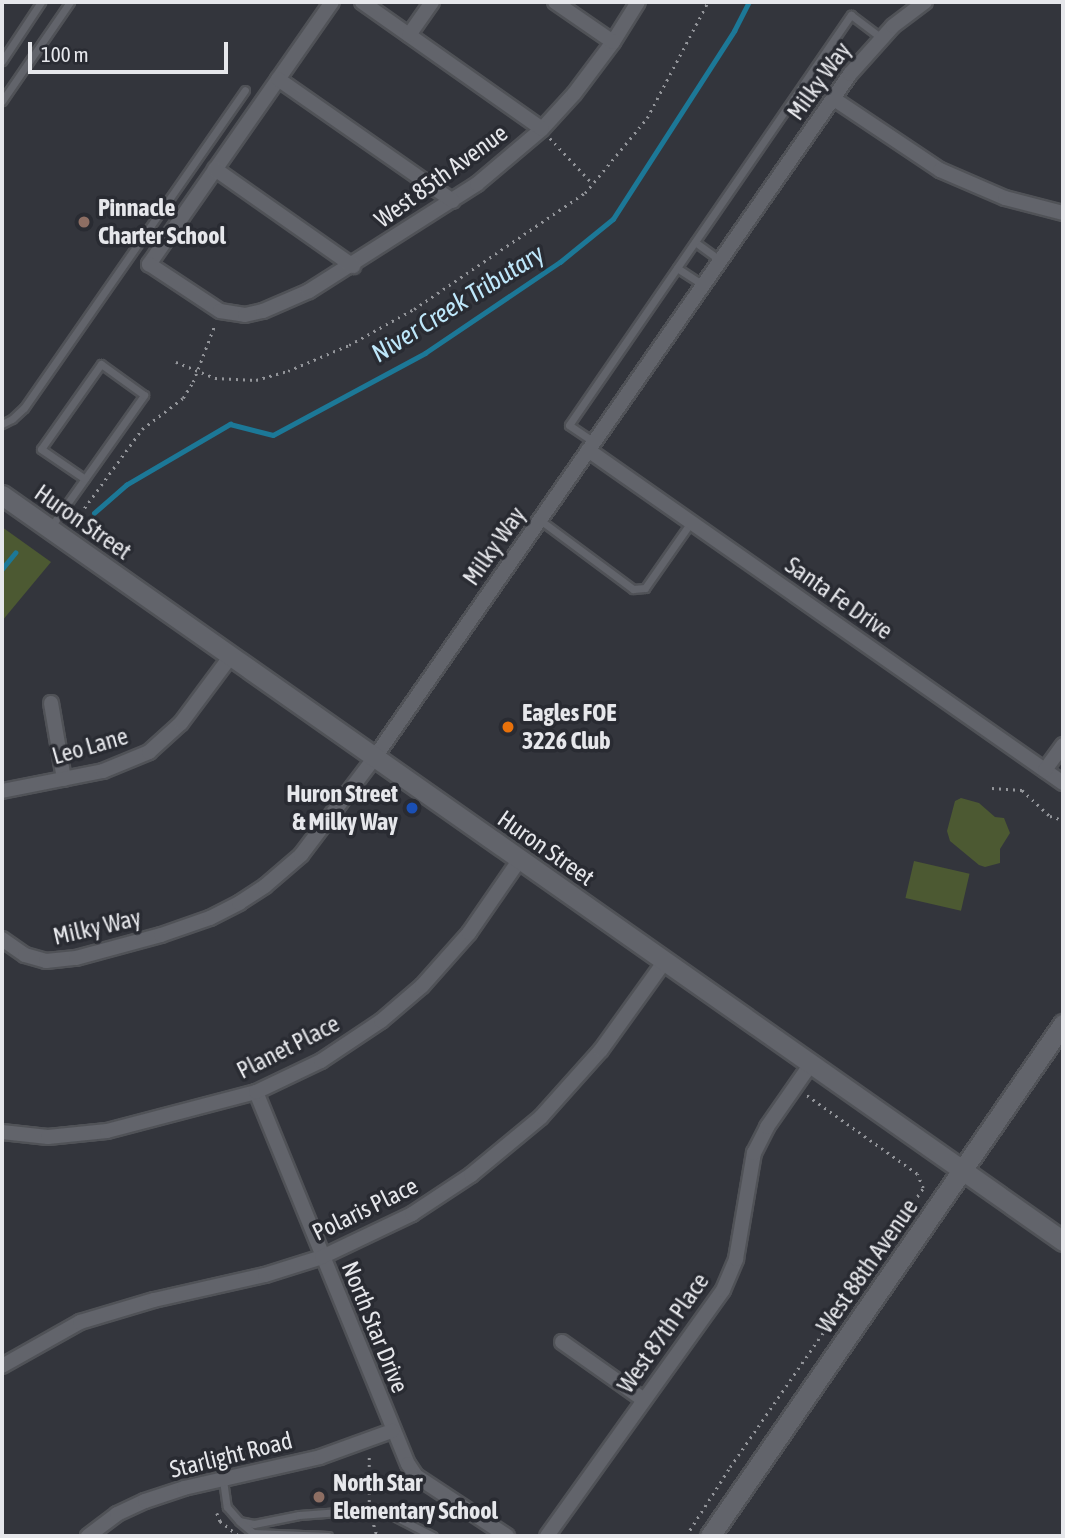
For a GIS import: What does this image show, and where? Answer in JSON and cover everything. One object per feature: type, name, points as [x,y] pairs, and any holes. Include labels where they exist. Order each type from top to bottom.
[{"type":"main road","name":"Huron Street","points":[[2,495],[1063,1241]]},
{"type":"main road","name":"West 88th Avenue","points":[[714,1535],[1063,1024]]},
{"type":"street","points":[[220,311],[149,264],[332,2]]},
{"type":"street","points":[[362,2],[542,129]]},
{"type":"street","points":[[409,35],[432,2]]},
{"type":"street","points":[[555,2],[613,42]]},
{"type":"street","name":"West 85th Avenue","points":[[220,311],[245,314],[263,311],[309,291],[353,266],[453,201],[542,129],[591,74],[638,2]]},
{"type":"street","name":"Milky Way","points":[[2,939],[35,959],[59,961],[162,935],[210,918],[265,887],[301,855],[375,757],[834,99],[882,38],[925,2]]},
{"type":"street","points":[[278,79],[453,201]]},
{"type":"street","points":[[834,99],[940,170],[1005,198],[1063,213]]},
{"type":"street","points":[[215,169],[353,266]]},
{"type":"street","name":"Santa Fe Drive","points":[[591,446],[691,523],[1063,783]]},
{"type":"street","name":"Leo Lane","points":[[2,791],[123,764],[161,743],[181,723],[231,656]]},
{"type":"street","points":[[51,703],[64,779]]},
{"type":"street","points":[[1045,770],[1063,745]]},
{"type":"street","name":"Planet Place","points":[[2,1132],[48,1138],[107,1132],[256,1092],[350,1044],[422,986],[469,933],[520,859]]},
{"type":"street","name":"Polaris Place","points":[[2,1366],[54,1334],[102,1314],[265,1275],[322,1256],[422,1208],[466,1178],[527,1130],[601,1050],[665,961]]},
{"type":"street","name":"West 87th Place","points":[[547,1536],[723,1290],[736,1259],[754,1153],[767,1126],[811,1064]]},
{"type":"street","name":"North Star Drive","points":[[256,1092],[392,1430],[416,1476],[507,1536]]},
{"type":"street","points":[[562,1342],[644,1400]]},
{"type":"street","name":"Starlight Road","points":[[88,1536],[117,1514],[137,1504],[320,1457],[392,1430]]},
{"type":"lane","points":[[2,61],[41,2]]},
{"type":"lane","points":[[2,101],[70,2]]},
{"type":"lane","points":[[591,446],[569,425],[850,15],[882,38]]},
{"type":"lane","points":[[2,424],[24,408],[245,90]]},
{"type":"lane","points":[[695,242],[721,261]]},
{"type":"lane","points":[[677,268],[704,285]]},
{"type":"lane","points":[[56,533],[85,478],[144,395],[101,364],[41,449],[85,478]]},
{"type":"lane","points":[[540,520],[633,589],[645,588],[691,523]]},
{"type":"lane","points":[[223,1480],[228,1507],[253,1533],[328,1536]]},
{"type":"lane","points":[[239,1521],[254,1524],[299,1515],[369,1510],[392,1513],[433,1536]]},
{"type":"path","points":[[176,362],[197,372],[233,381],[256,380],[288,371],[349,345],[415,309],[585,193],[647,118],[708,2]]},
{"type":"path","points":[[542,129],[593,184]]},
{"type":"path","points":[[56,533],[134,438],[183,398],[197,372],[220,311]]},
{"type":"path","points":[[992,788],[1022,790],[1050,816],[1063,820]]},
{"type":"path","points":[[686,1536],[730,1467],[923,1188],[917,1174],[795,1087]]},
{"type":"path","points":[[369,1456],[369,1510],[377,1536]]},
{"type":"green space","points":[[2,527],[51,562],[2,621]]},
{"type":"green space","points":[[961,798],[979,803],[995,817],[1004,818],[1010,833],[1000,849],[1000,863],[985,867],[979,865],[950,841],[947,831],[955,801]]},
{"type":"green space","points":[[914,861],[970,874],[961,911],[905,898]]},
{"type":"waterway","name":"Niver Creek Tributary","points":[[94,513],[126,485],[230,424],[273,435],[425,353],[560,262],[613,219],[734,31],[749,2]]},
{"type":"waterway","name":"Niver Creek Tributary","points":[[2,569],[15,553]]},
{"type":"place","name":"Pinnacle Charter School","points":[[84,222]]},
{"type":"place","name":"Eagles FOE 3226 Club","points":[[508,727]]},
{"type":"place","name":"Huron Street & Milky Way","points":[[412,808]]},
{"type":"place","name":"North Star Elementary School","points":[[319,1497]]}]
